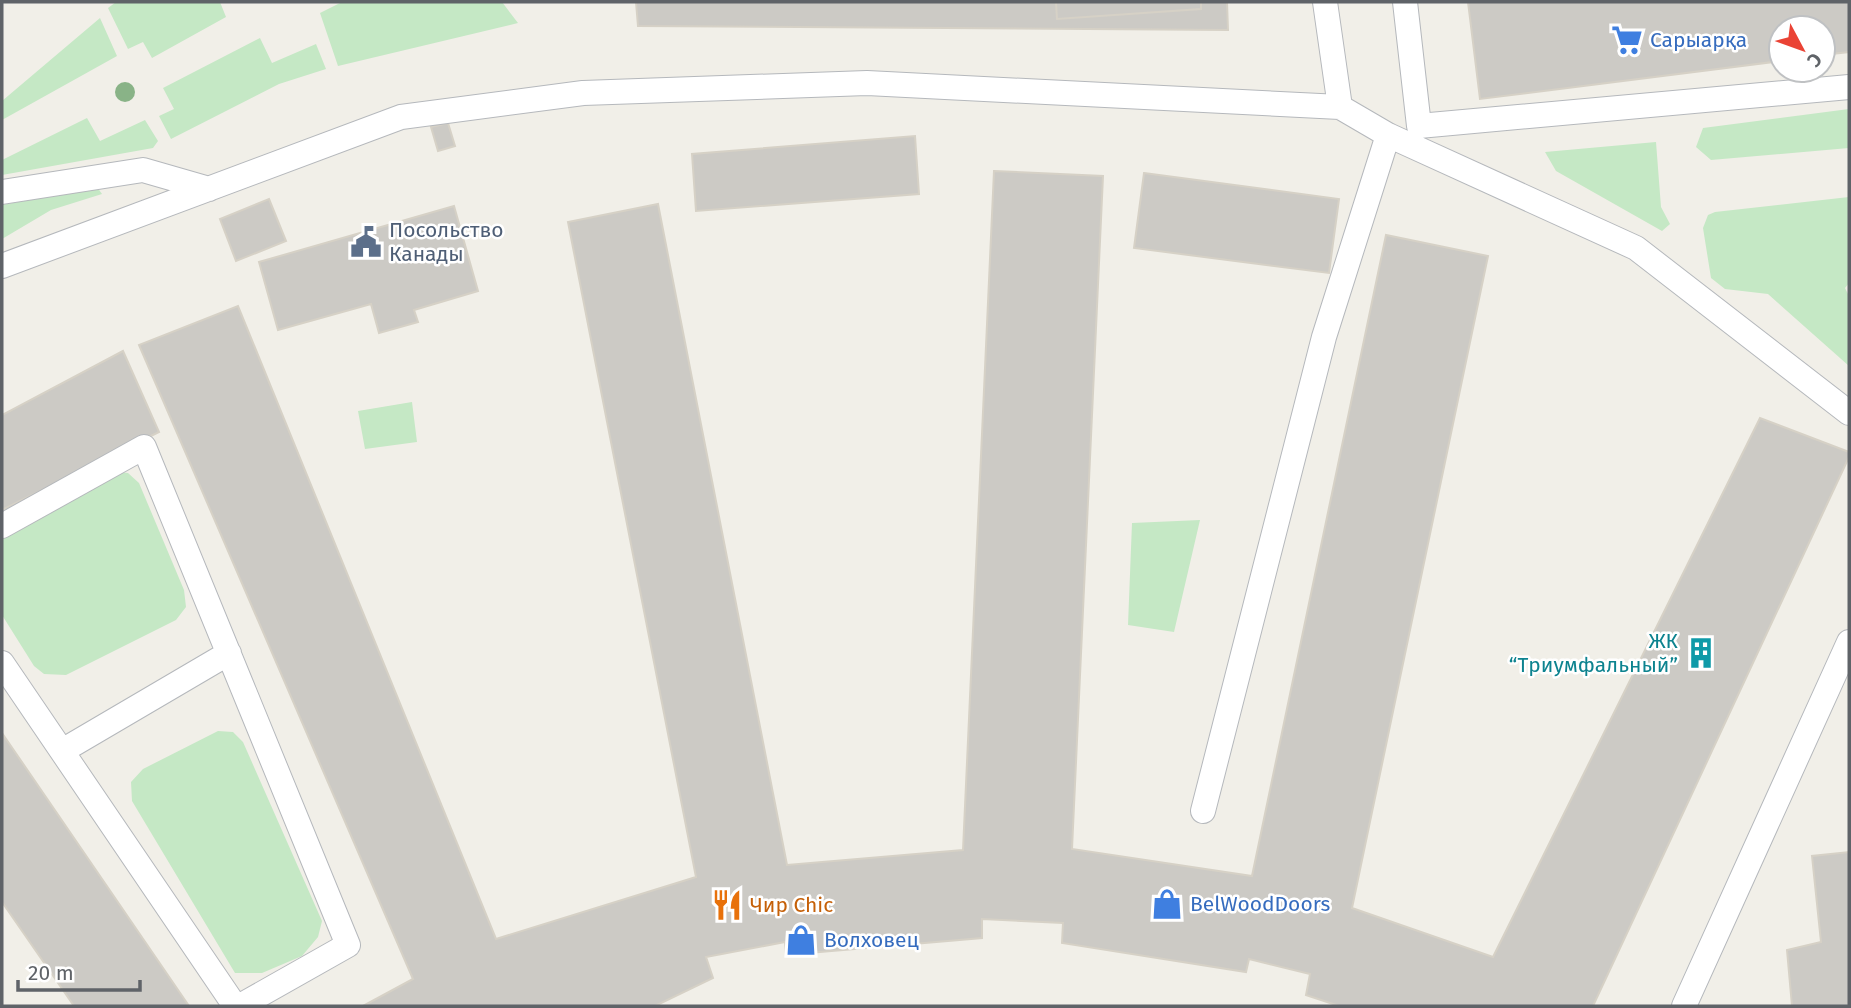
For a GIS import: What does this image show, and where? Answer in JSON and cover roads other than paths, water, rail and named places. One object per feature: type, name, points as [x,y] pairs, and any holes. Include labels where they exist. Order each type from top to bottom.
[{"type":"lane","points":[[1325,2],[1340,107]]},
{"type":"lane","points":[[1405,2],[1419,126],[1849,87]]},
{"type":"lane","points":[[2,266],[401,117],[583,93],[867,83],[1340,107],[1388,135],[1636,248],[1849,414]]},
{"type":"lane","points":[[1203,811],[1324,337],[1388,135]]},
{"type":"lane","points":[[2,192],[143,170],[209,189]]},
{"type":"lane","points":[[2,526],[144,447],[348,945],[240,1006]]},
{"type":"lane","points":[[1684,1006],[1849,642]]},
{"type":"lane","points":[[62,751],[229,653]]},
{"type":"lane","points":[[2,663],[234,1006]]},
{"type":"place","name":"Сарыарқа","points":[[1627,40]]},
{"type":"place","name":"Посольство Канады","points":[[366,242]]},
{"type":"place","name":"ЖК “Триумфальный”","points":[[1701,653]]},
{"type":"place","name":"BelWoodDoors","points":[[1167,904]]},
{"type":"place","name":"Чир Chic","points":[[727,905]]},
{"type":"place","name":"Волховец","points":[[801,940]]}]
